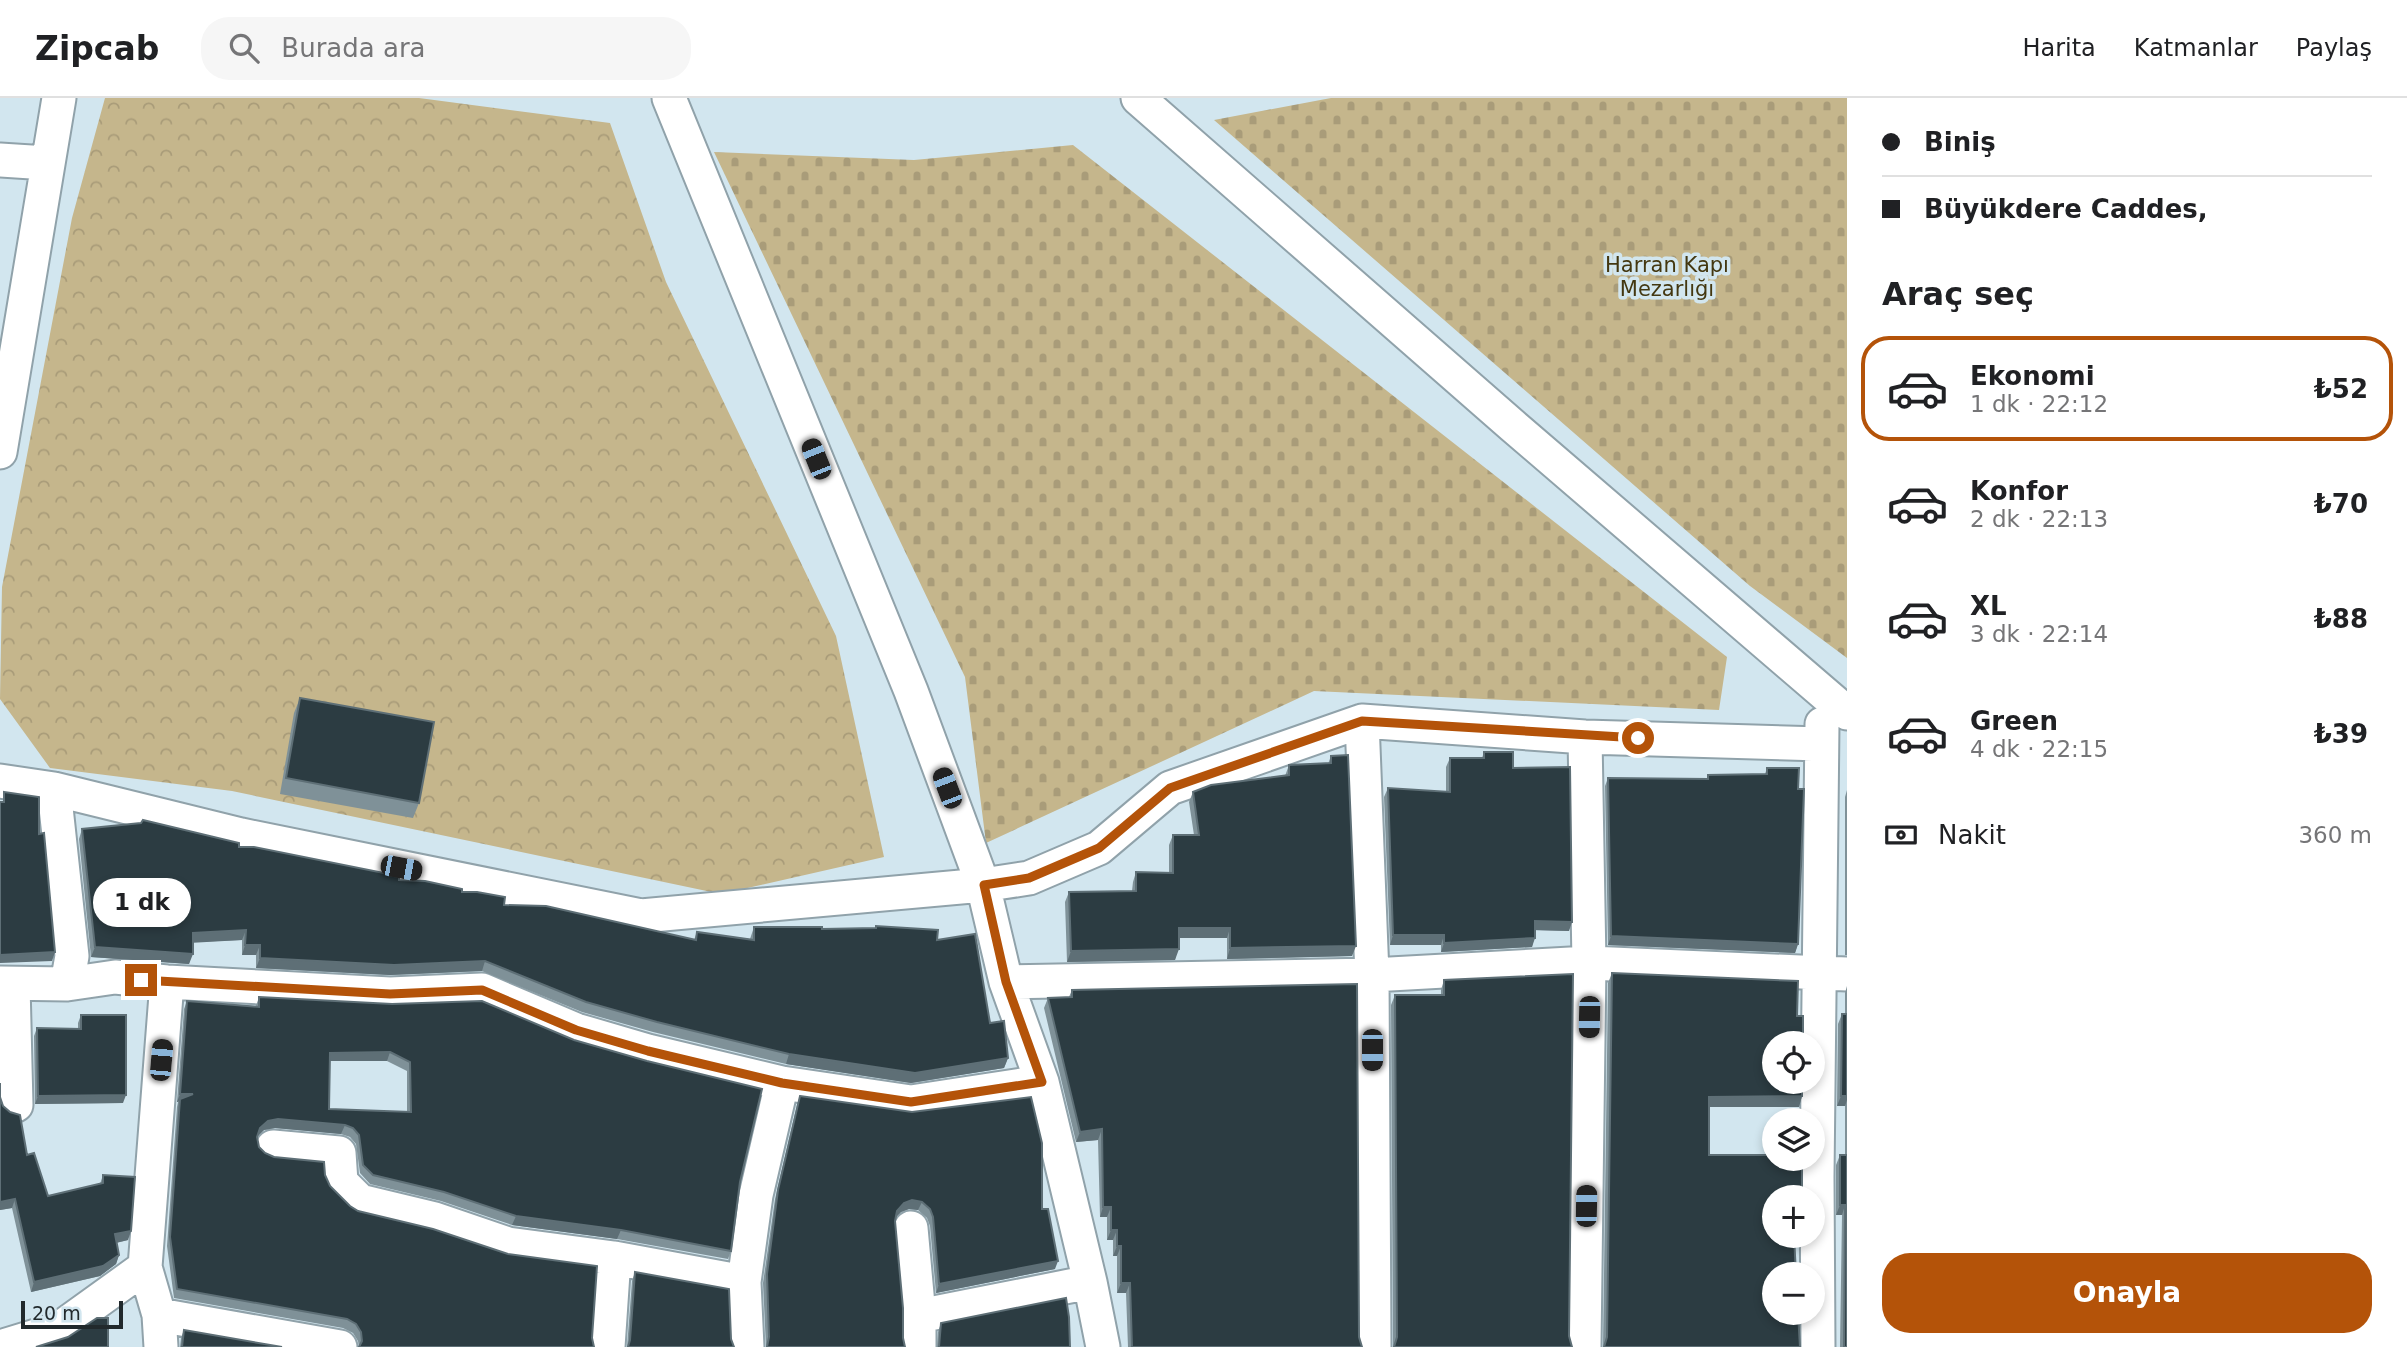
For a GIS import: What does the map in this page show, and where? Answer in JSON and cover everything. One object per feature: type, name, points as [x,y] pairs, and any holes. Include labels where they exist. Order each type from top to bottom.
[{"type":"street","points":[[0,452],[59,98]]},
{"type":"street","points":[[669,98],[911,691],[984,885],[1006,982],[1042,1082],[1090,1282],[1102,1347]]},
{"type":"street","points":[[1138,98],[1835,703],[1821,744],[1833,974],[1818,1347]]},
{"type":"street","points":[[0,160],[47,163]]},
{"type":"street","points":[[1362,721],[1372,975],[1374,1347]]},
{"type":"street","points":[[0,781],[54,789],[241,835],[641,916],[984,885],[1029,878],[1099,848],[1170,788],[1362,721],[1585,737],[1821,744]]},
{"type":"street","points":[[1584,1347],[1589,963],[1585,737]]},
{"type":"street","points":[[54,789],[72,956],[67,985]]},
{"type":"street","points":[[1006,982],[1372,975],[1589,963],[1833,974]]},
{"type":"street","points":[[16,1105],[6,983],[67,985],[115,977],[390,994],[482,990],[576,1030],[648,1051],[782,1083],[911,1102],[1042,1082]]},
{"type":"street","points":[[167,982],[145,1268],[160,1331],[338,1347]]},
{"type":"street","points":[[747,1347],[744,1282],[756,1195],[782,1083]]},
{"type":"street","points":[[273,1146],[339,1153],[341,1182],[360,1201],[435,1219],[508,1244],[614,1258],[744,1282]]},
{"type":"street","points":[[911,1228],[919,1332],[1090,1282]]},
{"type":"street","points":[[608,1347],[614,1258]]},
{"type":"street","points":[[0,1347],[59,1329],[145,1268]]},
{"type":"green space","points":[[105,98],[419,98],[610,123],[666,282],[836,636],[884,857],[721,894],[232,791],[50,768],[0,699],[2,587],[72,218]]},
{"type":"green space","name":"Harran Kapı Mezarlığı","points":[[1331,98],[1847,98],[1847,658],[1750,586],[1214,120]]},
{"type":"green space","points":[[1073,145],[1727,657],[1719,710],[1314,691],[986,843],[965,677],[714,152],[914,160]]},
{"type":"building","points":[[300,698],[434,722],[419,803],[286,778]]},
{"type":"building","points":[[1484,752],[1513,752],[1513,768],[1570,767],[1572,922],[1535,921],[1535,938],[1444,943],[1444,935],[1393,935],[1388,788],[1450,792],[1450,758],[1484,758]]},
{"type":"building","points":[[1348,755],[1356,946],[1230,948],[1230,928],[1179,928],[1179,949],[1071,951],[1069,892],[1136,891],[1136,872],[1173,873],[1173,835],[1199,835],[1193,792],[1211,785],[1289,775],[1289,765],[1331,763],[1331,756]]},
{"type":"building","points":[[1767,768],[1799,768],[1798,789],[1804,789],[1798,944],[1611,936],[1608,778],[1708,779],[1708,775],[1767,774]]},
{"type":"building","points":[[4,792],[39,797],[39,834],[44,833],[55,952],[0,955],[0,802],[4,802]]},
{"type":"building","points":[[143,820],[239,843],[239,847],[254,847],[399,876],[399,880],[425,881],[462,889],[462,892],[505,897],[504,905],[546,906],[696,940],[697,932],[754,940],[754,927],[822,929],[876,926],[938,930],[937,940],[975,934],[990,1023],[1004,1021],[1008,1058],[915,1073],[789,1054],[586,1002],[485,961],[394,965],[260,958],[260,945],[245,945],[246,930],[193,933],[193,954],[95,947],[82,829],[141,823]]},
{"type":"building","points":[[1612,973],[1798,981],[1797,1016],[1803,1016],[1803,1031],[1762,1031],[1762,1094],[1802,1096],[1709,1097],[1709,1155],[1762,1155],[1762,1171],[1802,1171],[1802,1185],[1762,1185],[1762,1248],[1795,1248],[1795,1262],[1762,1262],[1762,1325],[1799,1325],[1800,1347],[1604,1347],[1607,1337]]},
{"type":"building","points":[[1573,974],[1569,1336],[1572,1347],[1394,1347],[1397,1337],[1395,995],[1444,995],[1444,980]]},
{"type":"building","points":[[1357,984],[1359,1337],[1362,1347],[1132,1347],[1130,1283],[1121,1283],[1121,1246],[1117,1246],[1117,1230],[1111,1230],[1111,1207],[1103,1207],[1102,1129],[1080,1132],[1048,998],[1072,997],[1072,990]]},
{"type":"building","points":[[259,997],[392,1004],[482,1001],[574,1040],[762,1089],[740,1182],[731,1251],[621,1230],[516,1216],[444,1192],[373,1175],[363,1165],[359,1135],[353,1128],[278,1119],[268,1121],[260,1128],[257,1137],[259,1147],[274,1157],[324,1162],[325,1175],[330,1186],[358,1211],[433,1229],[508,1254],[597,1266],[592,1338],[594,1347],[359,1347],[362,1341],[361,1332],[356,1324],[347,1319],[177,1289],[170,1237],[180,1099],[193,1094],[180,1094],[187,1001],[259,1007]],"holes":[[[390,1052],[410,1062],[411,1112],[329,1109],[330,1053]]]},
{"type":"building","points":[[1842,1014],[1847,1014],[1847,1096],[1841,1096]]},
{"type":"building","points":[[81,1015],[126,1015],[126,1095],[38,1096],[37,1028],[81,1029]]},
{"type":"building","points":[[800,1096],[912,1112],[1031,1097],[1042,1143],[1042,1209],[1048,1209],[1058,1261],[939,1284],[933,1217],[930,1209],[922,1202],[912,1200],[904,1203],[897,1211],[895,1221],[905,1347],[767,1347],[767,1274],[778,1190]]},
{"type":"building","points":[[0,1097],[3,1106],[20,1115],[27,1155],[34,1153],[48,1196],[103,1183],[103,1175],[135,1177],[131,1231],[115,1234],[119,1255],[103,1266],[34,1282],[15,1199],[0,1202]]},
{"type":"building","points":[[1840,1155],[1847,1155],[1847,1347],[1844,1347],[1845,1205],[1840,1205]]},
{"type":"building","points":[[635,1272],[729,1289],[731,1339],[734,1347],[628,1347]]},
{"type":"building","points":[[1066,1298],[1070,1347],[939,1347],[941,1323]]},
{"type":"building","points":[[97,1318],[108,1318],[108,1347],[36,1347],[68,1337]]},
{"type":"building","points":[[184,1330],[282,1347],[182,1347]]},
{"type":"route","points":[[141,980],[390,994],[482,990],[576,1030],[648,1051],[782,1083],[911,1102],[1042,1082],[1006,982],[984,885],[1029,878],[1099,848],[1170,788],[1362,721],[1585,737],[1638,738]]}]
